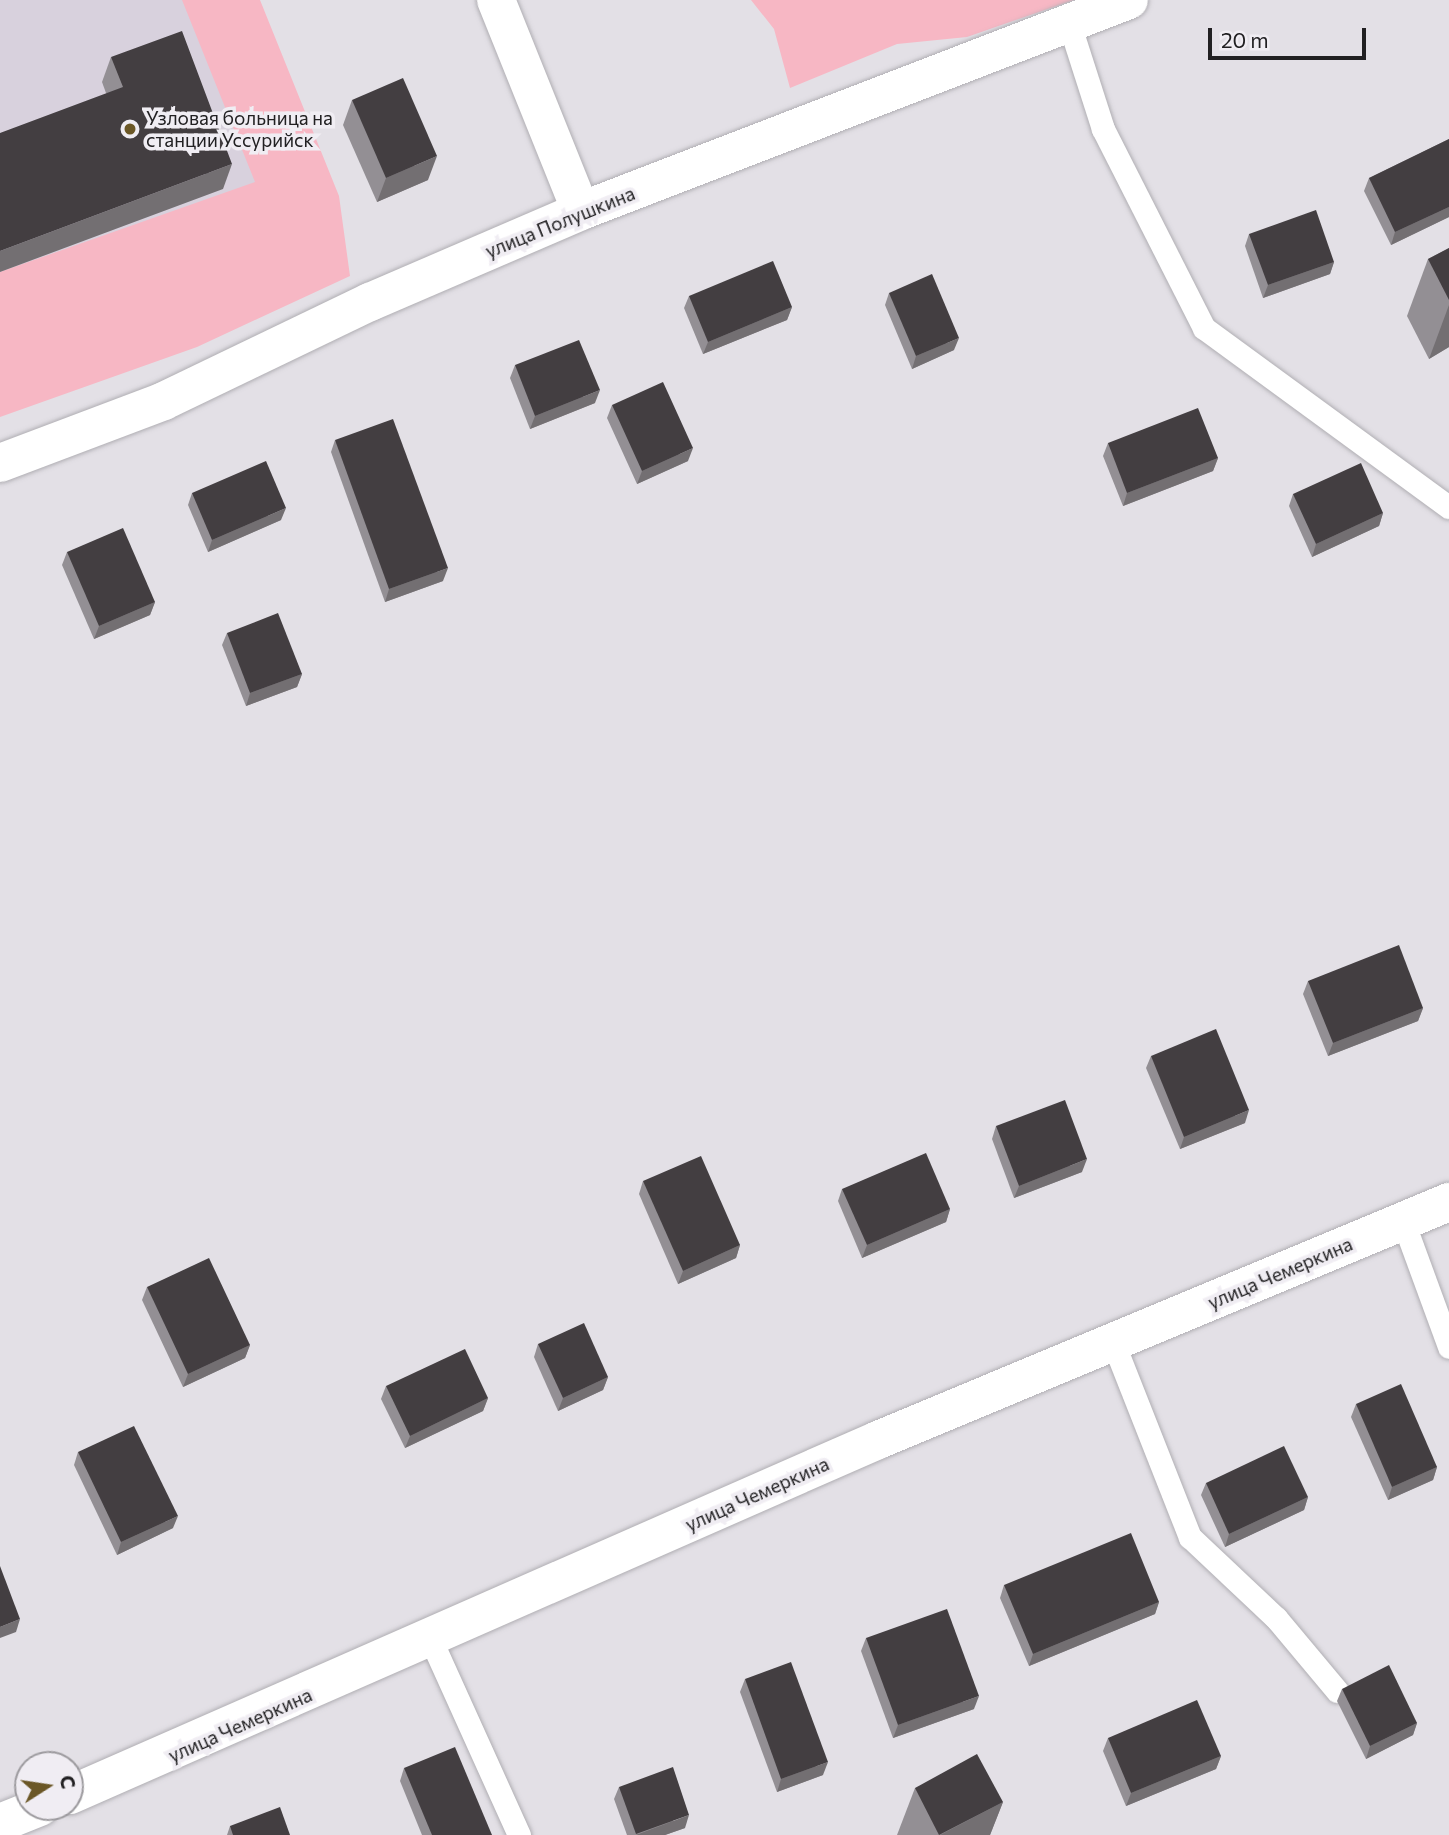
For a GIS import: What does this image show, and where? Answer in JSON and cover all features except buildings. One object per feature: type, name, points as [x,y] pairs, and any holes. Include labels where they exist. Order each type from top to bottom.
[{"type":"street","points":[[496,0],[581,211]]},
{"type":"street","name":"улица Полушкина","points":[[0,463],[164,401],[370,302],[581,211],[1129,0]]},
{"type":"street","name":"улица Чемеркина","points":[[84,1789],[1113,1342],[1449,1202]]},
{"type":"lane","points":[[1069,23],[1103,129],[1204,328],[1449,508]]},
{"type":"lane","points":[[1403,1222],[1449,1346]]},
{"type":"lane","points":[[1113,1342],[1189,1538],[1276,1618],[1337,1691]]},
{"type":"lane","points":[[431,1640],[519,1835]]},
{"type":"shaded area","name":"Узловая больница на станции Уссурийск","points":[[0,0],[213,0],[305,258],[0,378]]},
{"type":"shaded area","points":[[182,0],[260,0],[339,196],[350,276],[197,347],[0,417],[0,272],[255,182]]},
{"type":"shaded area","points":[[751,0],[1074,0],[967,37],[897,44],[790,88],[774,29]]},
{"type":"place","name":"Узловая больница на станции Уссурийск","points":[[130,129]]}]
